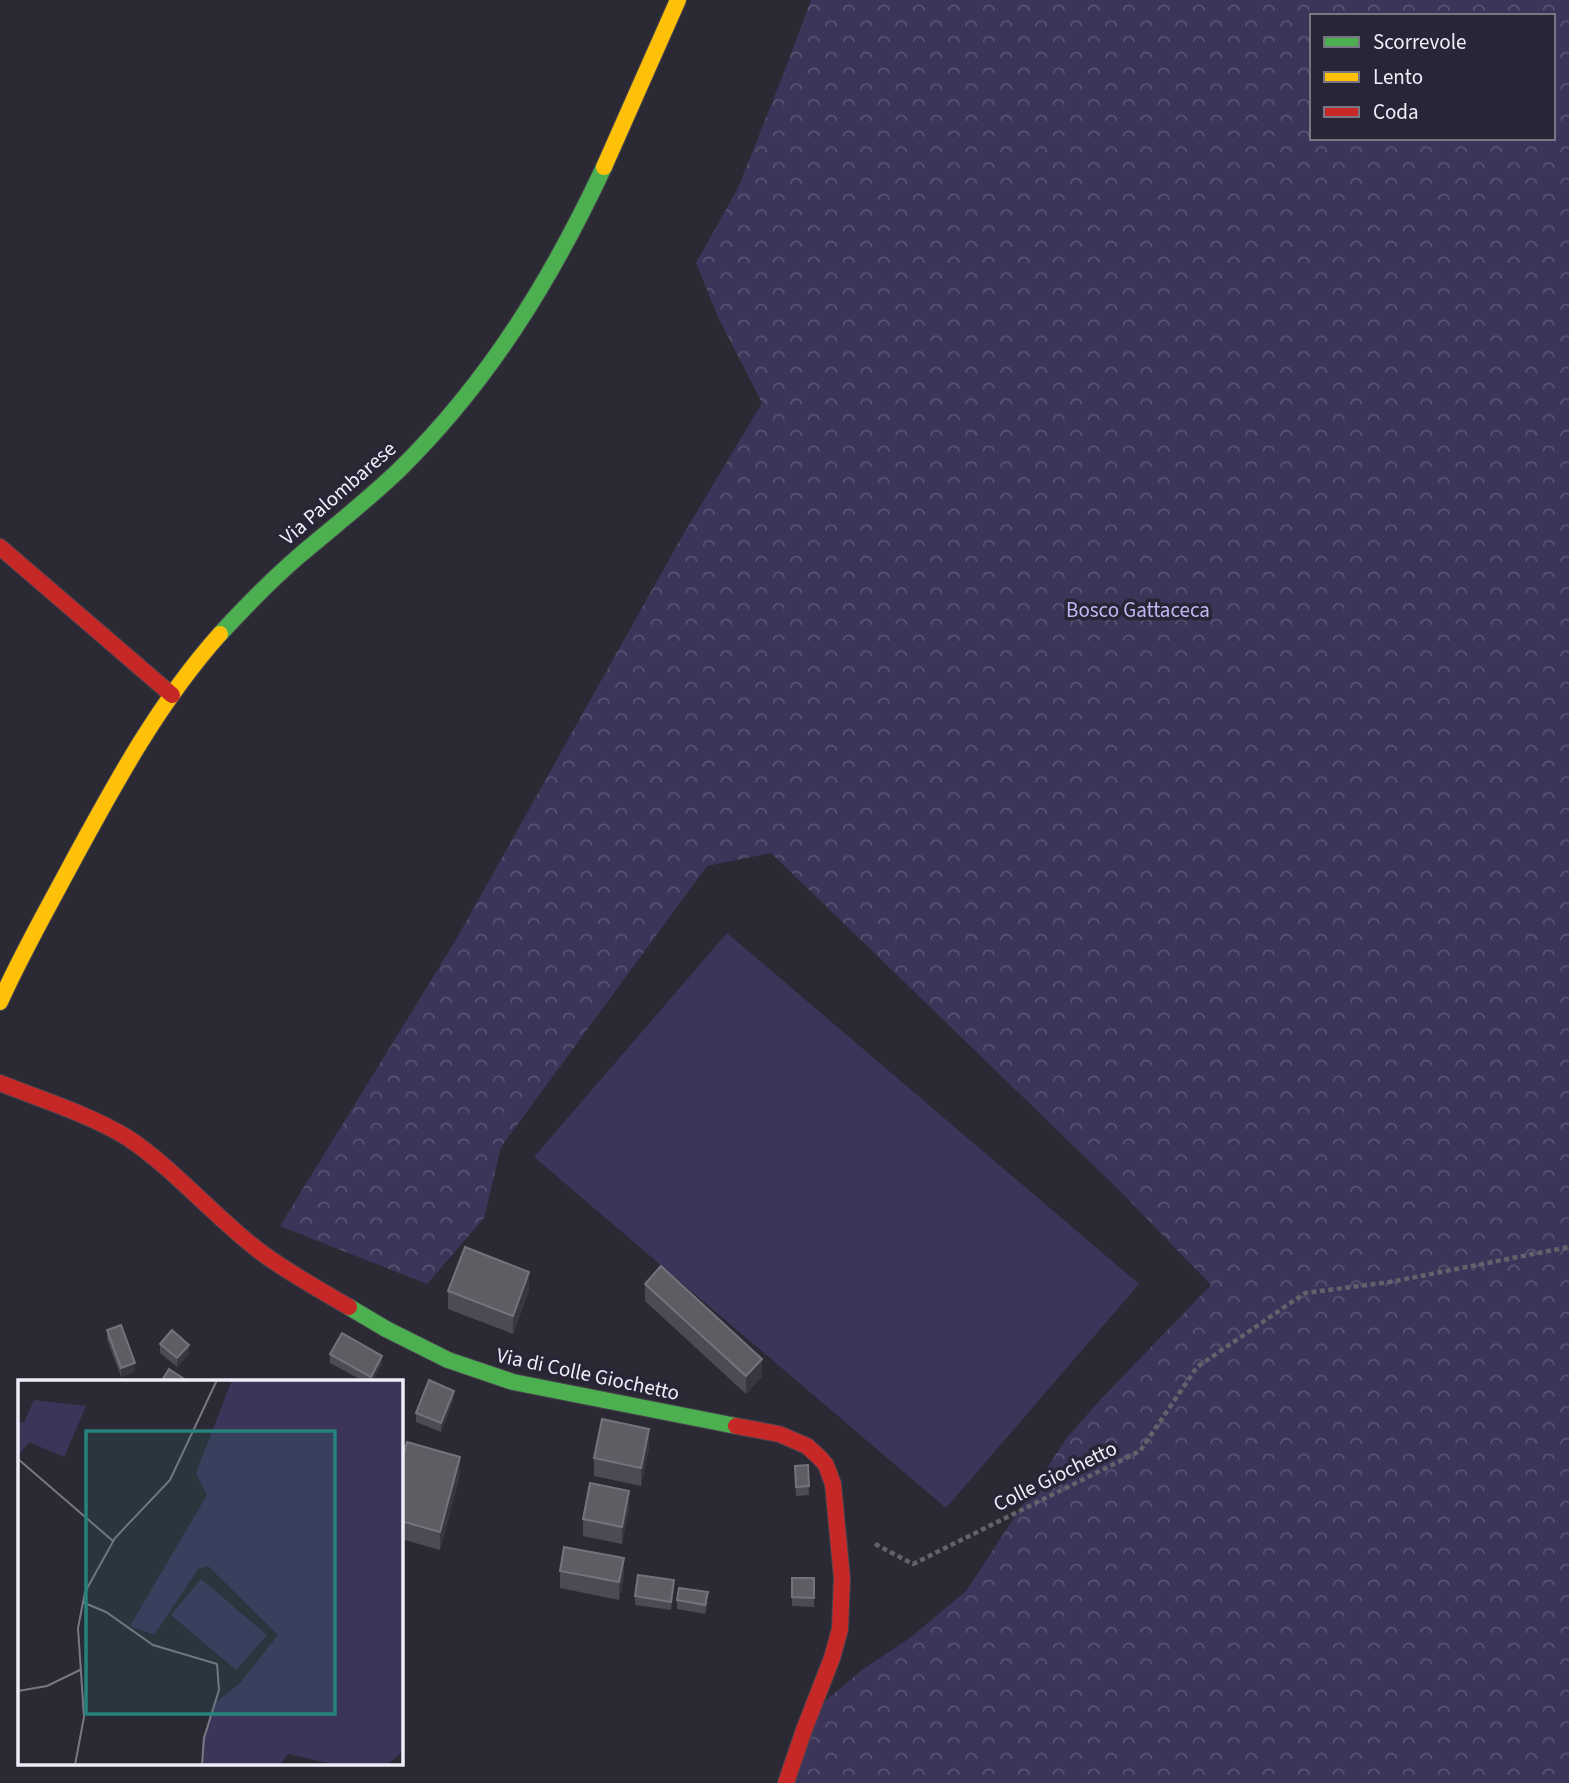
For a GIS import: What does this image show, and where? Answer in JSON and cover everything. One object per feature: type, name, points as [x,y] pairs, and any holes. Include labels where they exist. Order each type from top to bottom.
[{"type":"street","name":"Via Palombarese","points":[[0,1002],[26,948],[131,758],[198,661],[252,600],[326,531],[387,481],[424,444],[502,349],[542,289],[579,220],[678,0]]},
{"type":"street","points":[[0,547],[172,695]]},
{"type":"street","name":"Via di Colle Giochetto","points":[[0,1083],[86,1117],[127,1138],[163,1165],[272,1260],[386,1329],[448,1360],[513,1382],[779,1434],[805,1445],[821,1457],[830,1471],[833,1484],[842,1578],[840,1629],[786,1783]]},
{"type":"path","name":"Colle Giochetto","points":[[837,1524],[913,1564],[1140,1451],[1197,1367],[1305,1293],[1390,1282],[1569,1247]]},
{"type":"green space","name":"Bosco Gattaceca","points":[[811,0],[1569,0],[1569,1783],[790,1783],[818,1707],[862,1670],[910,1638],[966,1591],[1066,1439],[1211,1285],[1121,1192],[771,853],[707,866],[501,1147],[484,1218],[427,1284],[280,1226],[454,943],[680,540],[762,403],[717,315],[696,263],[738,188]]},
{"type":"green space","points":[[727,933],[1139,1284],[946,1508],[534,1157]]},
{"type":"building","points":[[465,1247],[529,1272],[513,1316],[448,1291]]},
{"type":"building","points":[[661,1266],[762,1359],[746,1376],[645,1284]]},
{"type":"building","points":[[121,1325],[135,1363],[121,1368],[107,1330]]},
{"type":"building","points":[[172,1330],[189,1345],[177,1358],[160,1344]]},
{"type":"building","points":[[342,1333],[382,1356],[371,1377],[330,1354]]},
{"type":"building","points":[[169,1369],[186,1380],[162,1380]]},
{"type":"building","points":[[429,1380],[454,1391],[441,1423],[416,1413]]},
{"type":"building","points":[[602,1419],[649,1429],[641,1468],[594,1458]]},
{"type":"building","points":[[407,1442],[460,1457],[440,1532],[402,1521],[402,1460]]},
{"type":"building","points":[[808,1465],[809,1486],[796,1487],[795,1466]]},
{"type":"building","points":[[590,1483],[629,1491],[622,1527],[583,1519]]},
{"type":"building","points":[[564,1547],[624,1558],[619,1582],[560,1571]]},
{"type":"building","points":[[638,1575],[674,1580],[671,1602],[635,1596]]},
{"type":"building","points":[[792,1578],[814,1578],[814,1598],[792,1597]]},
{"type":"building","points":[[679,1588],[708,1592],[705,1605],[677,1600]]},
{"type":"traffic: fast","points":[[220,634],[289,565],[400,469],[462,401],[490,365],[540,289],[604,167]]},
{"type":"traffic: fast","points":[[349,1307],[448,1360],[513,1382],[736,1426]]},
{"type":"traffic: slow","points":[[604,167],[678,0]]},
{"type":"traffic: slow","points":[[0,1002],[123,771],[178,686],[220,634]]},
{"type":"traffic: jam","points":[[0,547],[172,695]]},
{"type":"traffic: jam","points":[[0,1083],[81,1115],[128,1138],[163,1165],[262,1253],[349,1307]]},
{"type":"traffic: jam","points":[[736,1426],[779,1434],[807,1446],[826,1465],[833,1484],[842,1578],[840,1629],[786,1783]]}]
